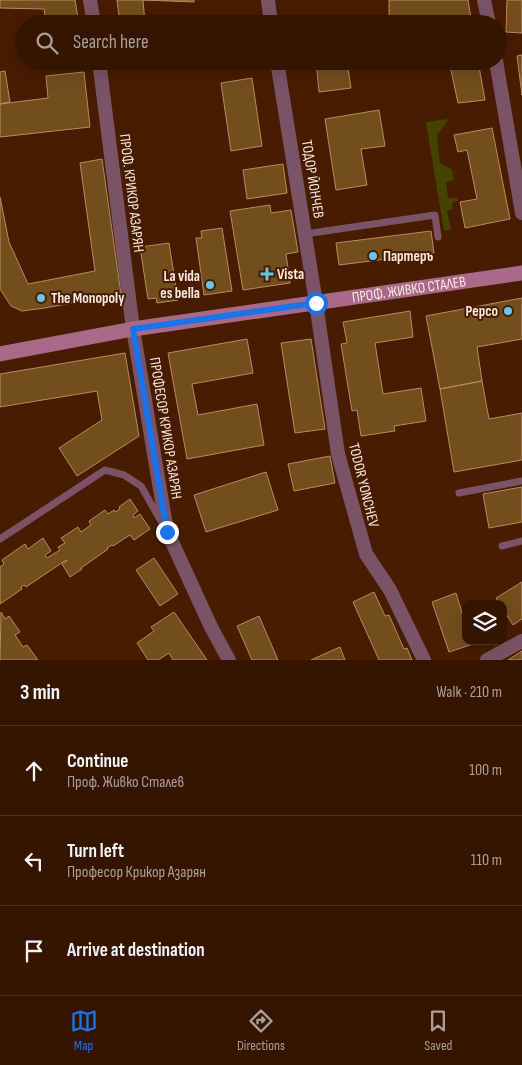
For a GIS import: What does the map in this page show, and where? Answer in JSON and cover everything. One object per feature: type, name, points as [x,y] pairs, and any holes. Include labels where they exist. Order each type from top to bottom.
[{"type":"street","points":[[90,0],[92,15]]},
{"type":"street","points":[[268,0],[270,15]]},
{"type":"street","points":[[484,0],[487,15]]},
{"type":"street","name":"ПРОФ. КРИКОР АЗАРЯН","points":[[100,70],[133,329]]},
{"type":"street","name":"ТОДОР ЙОНЧЕВ","points":[[278,70],[316,303]]},
{"type":"street","points":[[498,70],[522,213]]},
{"type":"street","name":"ПРОФ. ЖИВКО СТАЛЕВ","points":[[0,354],[133,329],[522,273]]},
{"type":"street","name":"TODOR YONCHEV","points":[[316,303],[338,454],[366,554],[390,590],[424,660]]},
{"type":"street","name":"ПРОФЕСОР КРИКОР АЗАРЯН","points":[[133,329],[167,532],[228,660]]},
{"type":"street","points":[[487,660],[522,641]]},
{"type":"lane","points":[[305,234],[435,215],[438,236]]},
{"type":"lane","points":[[0,539],[105,470],[124,475],[140,486],[167,532]]},
{"type":"lane","points":[[458,492],[522,481]]},
{"type":"lane","points":[[502,546],[522,541]]},
{"type":"shaded area","points":[[449,119],[437,135],[440,163],[452,170],[454,180],[446,182],[448,198],[457,198],[458,201],[453,202],[452,209],[447,211],[451,230],[444,231],[426,122]]},
{"type":"building","points":[[0,0],[75,0],[78,15],[45,15],[44,9],[0,8]]},
{"type":"building","points":[[117,0],[143,0],[144,15],[119,15]]},
{"type":"building","points":[[143,0],[194,0],[194,2]]},
{"type":"building","points":[[389,0],[468,0],[470,15],[389,15]]},
{"type":"building","points":[[507,0],[522,0],[522,33],[507,32]]},
{"type":"building","points":[[522,55],[522,95],[517,56]]},
{"type":"building","points":[[317,70],[348,70],[351,88],[319,92]]},
{"type":"building","points":[[451,70],[480,70],[485,100],[458,103]]},
{"type":"building","points":[[5,71],[10,102],[0,104],[0,72]]},
{"type":"building","points":[[84,72],[90,127],[0,137],[0,104],[48,98],[46,76]]},
{"type":"building","points":[[252,78],[262,146],[231,151],[221,83]]},
{"type":"building","points":[[379,110],[385,146],[361,149],[367,185],[336,190],[325,119]]},
{"type":"building","points":[[492,128],[510,219],[465,228],[460,202],[477,199],[467,150],[458,152],[454,135]]},
{"type":"building","points":[[102,159],[121,294],[22,311],[11,306],[0,289],[0,197],[9,242],[28,284],[95,271],[80,163]]},
{"type":"building","points":[[283,164],[287,193],[247,199],[243,170]]},
{"type":"building","points":[[270,205],[271,213],[291,210],[298,252],[286,254],[290,283],[243,290],[230,211]]},
{"type":"building","points":[[222,228],[232,291],[204,295],[196,238],[202,238],[201,231]]},
{"type":"building","points":[[431,231],[434,253],[339,265],[336,243]]},
{"type":"building","points":[[169,243],[178,300],[157,303],[156,298],[148,299],[140,247]]},
{"type":"building","points":[[522,298],[522,339],[477,347],[482,381],[440,389],[426,316]]},
{"type":"building","points":[[410,311],[413,337],[375,343],[383,394],[421,388],[426,421],[394,426],[395,431],[361,436],[357,410],[352,411],[341,344],[347,343],[343,322]]},
{"type":"building","points":[[247,339],[253,373],[192,384],[198,415],[257,404],[264,445],[187,459],[168,353]]},
{"type":"building","points":[[311,339],[325,429],[295,433],[281,343]]},
{"type":"building","points":[[125,353],[139,436],[77,476],[59,448],[102,420],[97,391],[0,407],[0,374]]},
{"type":"building","points":[[482,381],[489,419],[522,413],[522,460],[454,472],[440,389]]},
{"type":"building","points":[[330,456],[335,483],[294,491],[288,464]]},
{"type":"building","points":[[266,472],[278,510],[206,532],[194,495]]},
{"type":"building","points":[[522,487],[522,522],[489,528],[483,494]]},
{"type":"building","points":[[130,499],[138,511],[133,515],[134,518],[140,514],[150,529],[134,540],[130,535],[107,548],[70,577],[62,564],[66,560],[26,587],[24,585],[21,587],[22,589],[0,604],[0,567],[4,564],[2,560],[25,544],[28,549],[43,538],[51,551],[45,555],[47,558],[60,550],[58,547],[65,543],[61,538],[78,527],[81,532],[91,525],[89,521],[105,510],[108,514],[114,510],[115,512]]},
{"type":"building","points":[[154,558],[178,594],[160,606],[136,570]]},
{"type":"building","points":[[522,582],[522,619],[513,625],[507,615],[507,600],[497,600],[496,598]]},
{"type":"building","points":[[374,592],[385,616],[389,615],[404,649],[407,648],[412,660],[379,660],[353,602]]},
{"type":"building","points":[[456,593],[462,612],[462,645],[470,645],[449,652],[432,602]]},
{"type":"building","points":[[1,612],[5,619],[9,616],[20,632],[15,635],[23,647],[27,645],[38,660],[0,660]]},
{"type":"building","points":[[174,612],[207,660],[173,660],[169,653],[158,660],[148,660],[137,643],[154,631],[151,627]]},
{"type":"building","points":[[259,616],[278,660],[252,660],[237,626]]},
{"type":"building","points":[[340,647],[345,660],[311,660]]},
{"type":"building","points":[[522,651],[522,660],[508,660]]},
{"type":"place","name":"Партеръ","points":[[373,256]]},
{"type":"place","name":"Vista","points":[[267,274]]},
{"type":"place","name":"La vida es bella","points":[[210,285]]},
{"type":"place","name":"The Monopoly","points":[[41,298]]},
{"type":"place","name":"Pepco","points":[[508,311]]},
{"type":"route","points":[[167,532],[133,329],[316,303]]}]
